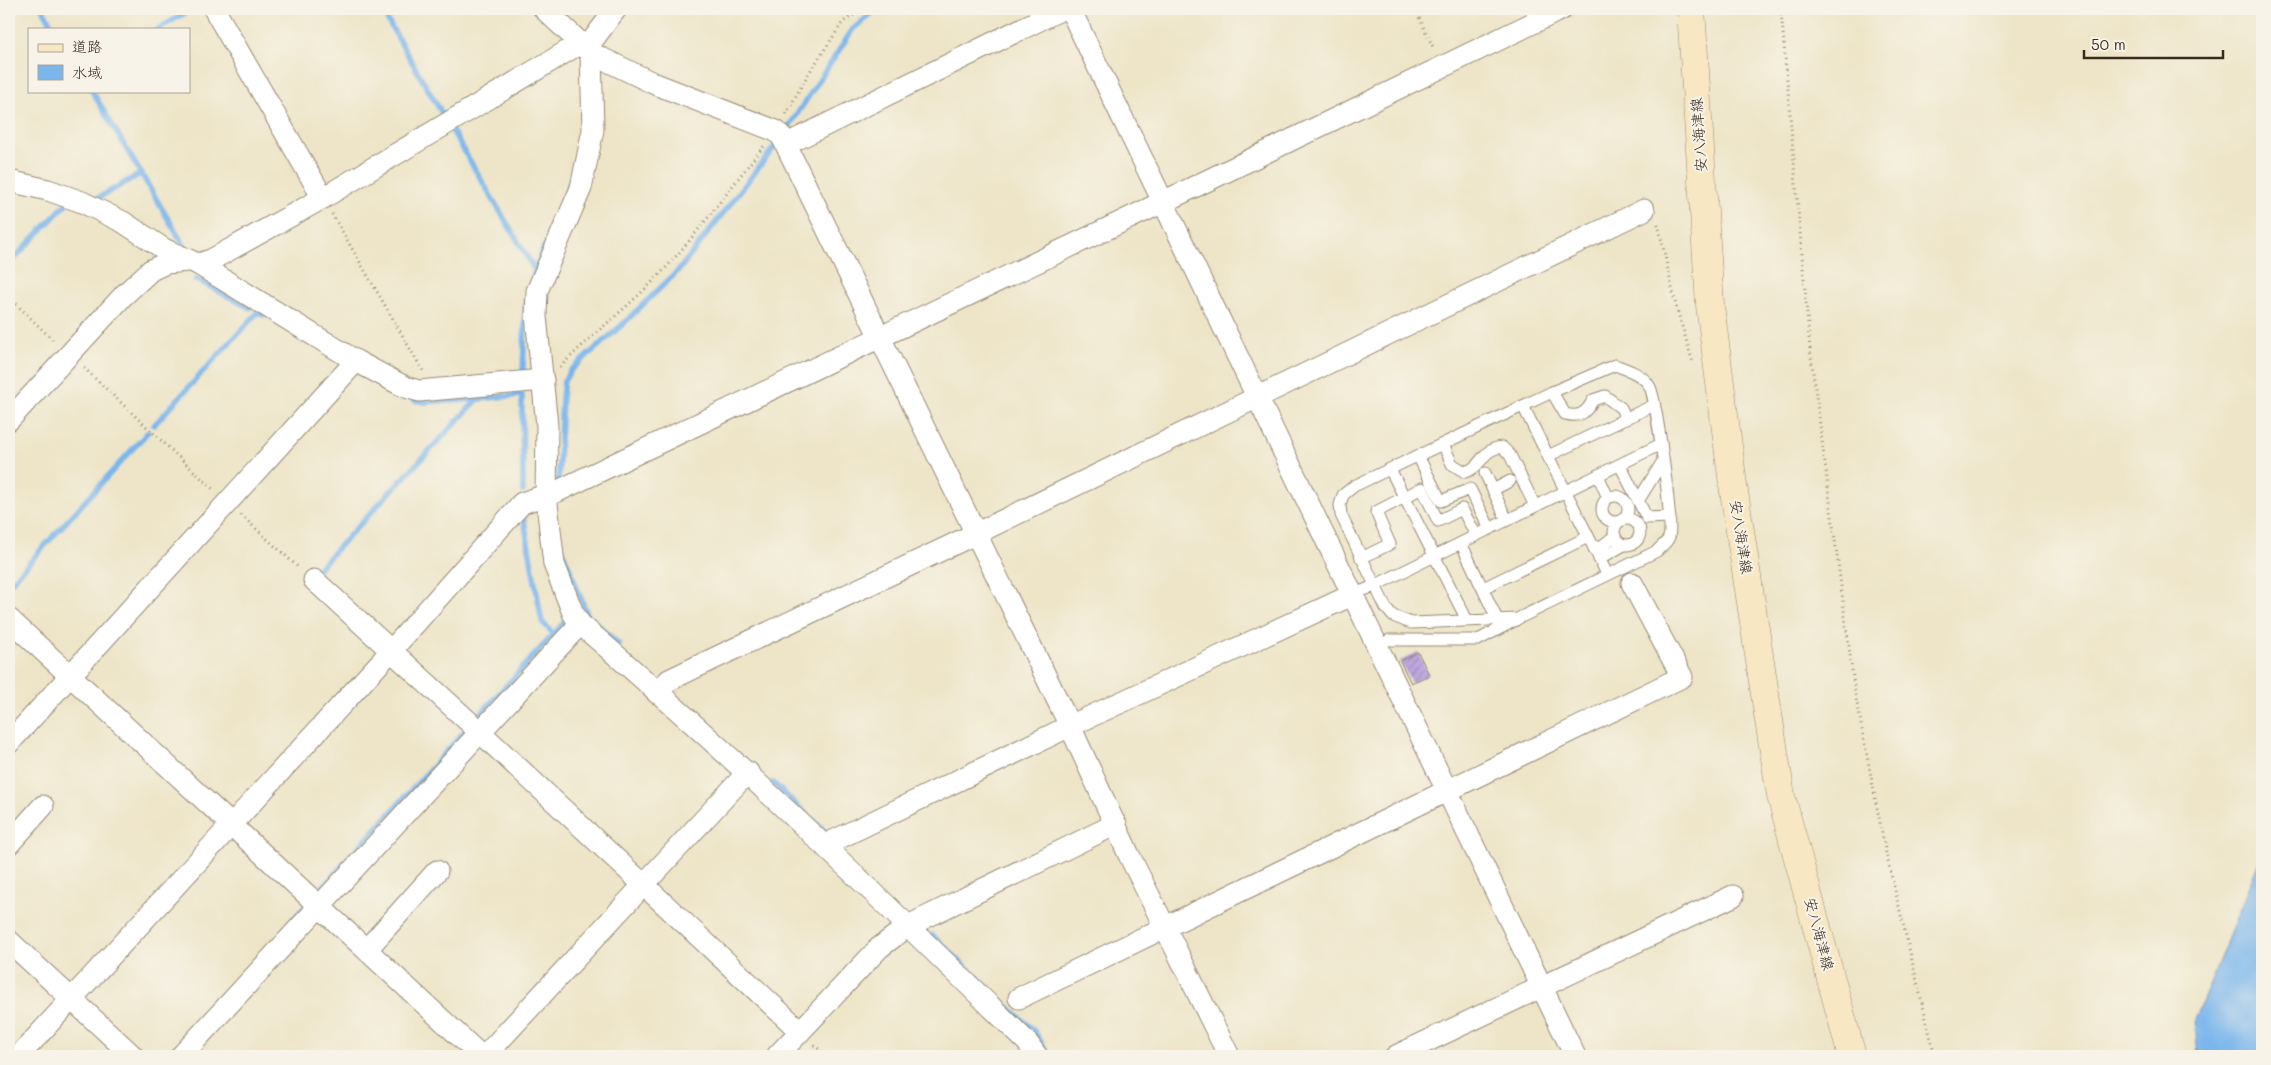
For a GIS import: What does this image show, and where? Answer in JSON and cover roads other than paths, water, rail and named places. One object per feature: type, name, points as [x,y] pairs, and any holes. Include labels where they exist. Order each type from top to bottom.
[{"type":"main road","name":"安八海津線","points":[[1691,9],[1710,305],[1733,485],[1766,704],[1781,796],[1852,1056]]},
{"type":"street","points":[[214,9],[323,198]]},
{"type":"street","points":[[544,9],[586,48],[653,83],[781,137],[881,337],[975,534],[1070,726],[1129,855],[1229,1056]]},
{"type":"street","points":[[9,420],[124,295],[151,270],[166,263],[193,262],[218,256],[323,198],[586,48],[616,9]]},
{"type":"street","points":[[781,137],[1062,9]]},
{"type":"street","points":[[1070,9],[1575,1056]]},
{"type":"street","points":[[19,1056],[390,652],[522,503],[546,495],[881,337],[1562,9]]},
{"type":"street","points":[[586,48],[593,130],[580,188],[537,291],[536,316],[547,426],[546,495],[554,564],[573,613],[580,624],[656,693],[748,772],[1027,1042],[1037,1056]]},
{"type":"street","points":[[9,181],[48,190],[82,202],[122,222],[164,249],[193,262],[356,361],[405,387],[419,392],[434,390],[544,388]]},
{"type":"street","points":[[656,693],[669,680],[1644,210]]},
{"type":"street","points":[[9,743],[69,674],[356,361]]},
{"type":"street","points":[[314,580],[644,884],[800,1032]]},
{"type":"street","points":[[1019,998],[1682,677],[1632,583]]},
{"type":"street","points":[[824,845],[1070,726],[1352,595]]},
{"type":"street","points":[[9,619],[481,1056]]},
{"type":"street","points":[[181,1056],[314,901],[480,732],[580,624]]},
{"type":"street","points":[[485,1056],[748,772]]},
{"type":"street","points":[[9,844],[43,806]]},
{"type":"street","points":[[776,1056],[879,948],[908,926],[1116,824]]},
{"type":"street","points":[[367,949],[437,872]]},
{"type":"street","points":[[1396,1056],[1733,896]]},
{"type":"street","points":[[9,941],[70,1000],[134,1056]]},
{"type":"lane","points":[[1389,640],[1478,640],[1656,551],[1669,537],[1670,517],[1661,444],[1650,388],[1643,378],[1615,365],[1552,392],[1354,486],[1343,495],[1340,505],[1341,515],[1374,586],[1386,608],[1393,616],[1411,623],[1517,619]]},
{"type":"lane","points":[[1552,392],[1565,414],[1574,417],[1581,415],[1593,400],[1605,396],[1621,408],[1626,418]]},
{"type":"lane","points":[[1548,456],[1654,405]]},
{"type":"lane","points":[[1523,406],[1607,574]]},
{"type":"lane","points":[[1443,444],[1452,464],[1465,472],[1472,470],[1485,453],[1492,448],[1502,447],[1510,455],[1535,506]]},
{"type":"lane","points":[[1352,595],[1462,543],[1661,444]]},
{"type":"lane","points":[[1418,456],[1441,501],[1470,489],[1490,529]]},
{"type":"lane","points":[[1638,501],[1663,461]]},
{"type":"lane","points":[[1620,465],[1646,518],[1670,517]]},
{"type":"lane","points":[[1390,470],[1467,620]]},
{"type":"lane","points":[[1485,473],[1508,520]]},
{"type":"lane","points":[[1598,475],[1608,498]]},
{"type":"lane","points":[[1493,490],[1510,482]]},
{"type":"lane","points":[[1362,558],[1390,544],[1376,512],[1422,488],[1438,521],[1462,510],[1476,536]]},
{"type":"lane","points":[[1597,555],[1615,536],[1615,527],[1621,520],[1628,510],[1626,502],[1620,497],[1608,498],[1602,505],[1602,514],[1612,522],[1621,520],[1633,520],[1640,530],[1637,541],[1597,555]]},
{"type":"lane","points":[[1615,536],[1624,545]]},
{"type":"lane","points":[[1483,588],[1588,537]]},
{"type":"lane","points":[[1462,543],[1497,619]]},
{"type":"water","points":[[2262,854],[2262,1056],[2198,1056],[2195,1020]]},
{"type":"waterway","points":[[43,9],[53,28]]},
{"type":"waterway","points":[[160,28],[192,9]]},
{"type":"waterway","points":[[381,9],[443,115]]},
{"type":"waterway","points":[[784,134],[853,29],[877,9]]},
{"type":"waterway","points":[[93,92],[186,249]]},
{"type":"waterway","points":[[451,129],[535,270],[533,276]]},
{"type":"waterway","points":[[558,486],[562,398],[564,381],[571,370],[621,326],[679,270],[779,141]]},
{"type":"waterway","points":[[563,205],[575,167]]},
{"type":"waterway","points":[[96,199],[142,173]]},
{"type":"waterway","points":[[9,264],[66,204]]},
{"type":"waterway","points":[[535,270],[544,246]]},
{"type":"waterway","points":[[196,279],[250,308]]},
{"type":"waterway","points":[[523,370],[526,300]]},
{"type":"waterway","points":[[154,425],[258,312],[263,315]]},
{"type":"waterway","points":[[478,399],[522,395],[523,491]]},
{"type":"waterway","points":[[314,573],[478,399],[424,402],[414,400]]},
{"type":"waterway","points":[[9,585],[148,432]]},
{"type":"waterway","points":[[524,520],[542,622],[554,634]]},
{"type":"waterway","points":[[561,547],[588,616],[619,644]]},
{"type":"waterway","points":[[290,923],[570,616]]},
{"type":"waterway","points":[[773,783],[832,838]]},
{"type":"waterway","points":[[932,935],[1035,1032],[1050,1056]]},
{"type":"waterway","points":[[168,1056],[176,1048]]}]
